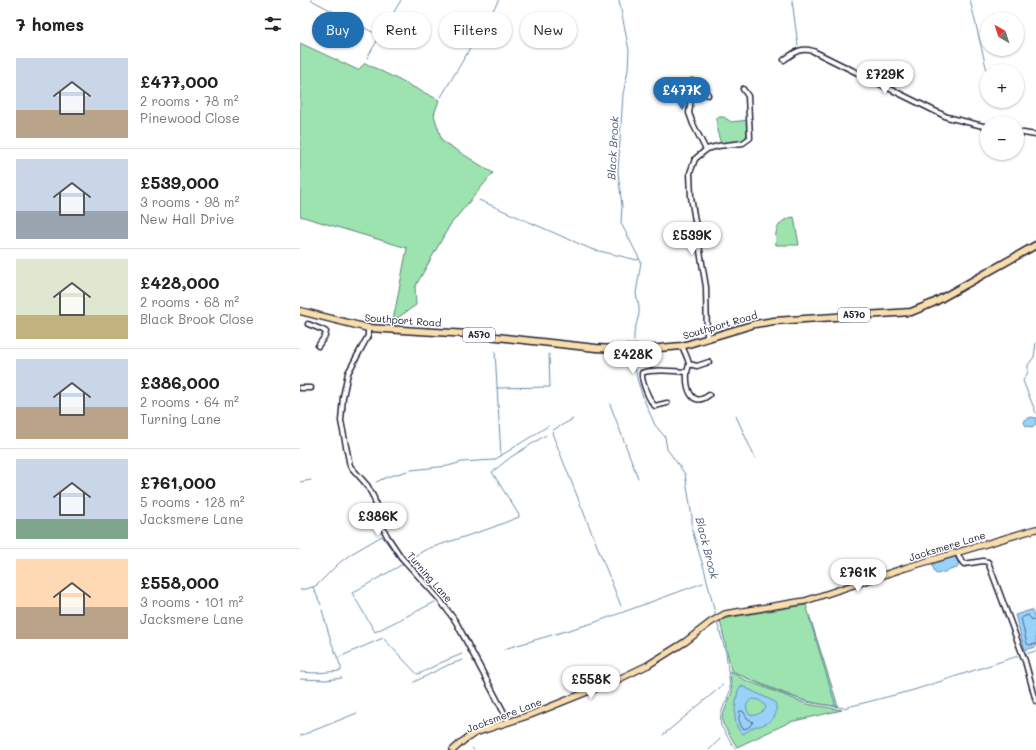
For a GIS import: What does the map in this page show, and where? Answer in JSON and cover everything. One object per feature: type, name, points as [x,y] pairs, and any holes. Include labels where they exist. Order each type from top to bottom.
[{"type":"highway","name":"Southport Road","points":[[300,311],[368,328],[469,334],[596,348],[659,348],[682,346],[755,324],[774,321],[911,312],[933,303],[1036,245]]},
{"type":"main road","name":"Jacksmere Lane","points":[[453,750],[475,733],[510,722],[619,679],[648,665],[685,642],[711,622],[725,614],[806,601],[905,568],[1036,529]]},
{"type":"street","points":[[784,60],[799,50],[808,49],[947,117],[980,125]]},
{"type":"street","points":[[692,81],[689,113],[698,136],[706,150],[707,149]]},
{"type":"street","points":[[707,338],[706,287],[691,197],[690,173],[695,159],[707,149],[743,143],[750,138],[748,96],[742,90]]},
{"type":"street","points":[[692,91],[707,91],[708,95]]},
{"type":"street","points":[[1024,133],[1036,135]]},
{"type":"street","points":[[308,324],[326,332],[323,343],[318,346]]},
{"type":"street","name":"Turning Lane","points":[[368,328],[368,336],[348,373],[343,397],[341,421],[350,466],[367,485],[374,498],[380,522],[390,542],[414,572],[440,600],[456,622],[510,722]]},
{"type":"street","points":[[682,346],[689,364],[686,372],[692,398],[706,398],[709,395]]},
{"type":"street","points":[[689,364],[697,366],[709,362]]},
{"type":"street","points":[[667,404],[655,406],[652,404],[645,387],[642,373],[653,370],[686,372]]},
{"type":"street","points":[[300,388],[311,388]]},
{"type":"street","points":[[957,552],[964,564],[983,561],[988,562],[1025,661],[1036,701]]},
{"type":"green space","points":[[300,43],[358,70],[365,63],[439,100],[434,115],[442,141],[493,173],[450,225],[415,287],[416,305],[393,321],[407,248],[300,216]]},
{"type":"green space","points":[[724,117],[731,122],[748,120],[747,134],[743,141],[721,144],[717,131],[717,118]]},
{"type":"green space","points":[[794,217],[799,245],[776,245],[778,226],[784,220]]},
{"type":"green space","points":[[806,605],[838,706],[825,705],[783,694],[731,670],[720,620]]},
{"type":"green space","points":[[730,672],[745,680],[807,704],[842,710],[790,722],[737,747],[723,724],[722,717],[732,692]]},
{"type":"water","points":[[1031,417],[1036,418],[1036,424],[1032,427],[1026,426],[1024,423],[1025,420]]},
{"type":"water","points":[[955,557],[959,565],[957,568],[937,574],[935,573],[932,564]]},
{"type":"water","points":[[1031,610],[1036,623],[1036,647],[1025,650],[1015,615]]},
{"type":"water","points":[[742,686],[775,702],[776,711],[772,720],[760,726],[754,727],[743,734],[736,725],[735,720],[735,707],[738,690]],"holes":[[[753,699],[759,700],[766,708],[759,714],[750,715],[747,710],[747,704]]]},
{"type":"waterway","points":[[311,0],[372,32]]},
{"type":"waterway","points":[[367,58],[401,0]]},
{"type":"waterway","points":[[441,97],[499,0]]},
{"type":"waterway","name":"Black Brook","points":[[619,0],[629,50],[628,70],[623,94],[618,172],[622,206],[621,223],[641,262],[636,294],[639,314],[634,333],[634,341]]},
{"type":"waterway","points":[[792,0],[798,46]]},
{"type":"waterway","points":[[970,0],[985,64]]},
{"type":"waterway","points":[[479,200],[591,249],[637,260],[639,259]]},
{"type":"waterway","points":[[1036,343],[1034,357],[1028,365],[1028,372],[1023,381],[1036,413]]},
{"type":"waterway","points":[[495,351],[501,456]]},
{"type":"waterway","points":[[497,388],[550,387],[549,354]]},
{"type":"waterway","name":"Black Brook","points":[[634,357],[637,379],[644,400],[655,425],[665,437],[667,449],[685,474],[692,517],[692,530],[705,572],[716,617]]},
{"type":"waterway","points":[[610,404],[638,478]]},
{"type":"waterway","points":[[736,416],[755,458]]},
{"type":"waterway","points":[[573,419],[553,430],[552,433],[621,606]]},
{"type":"waterway","points":[[376,482],[411,470],[448,466],[462,462],[494,460],[548,426]]},
{"type":"waterway","points":[[409,559],[427,549],[519,517],[492,472],[511,457],[546,435]]},
{"type":"waterway","points":[[300,482],[311,480]]},
{"type":"waterway","points":[[300,590],[317,585],[339,563],[351,554],[382,536],[400,561]]},
{"type":"waterway","points":[[403,564],[352,593],[375,632],[435,602]]},
{"type":"waterway","points":[[504,649],[593,623],[703,583]]},
{"type":"waterway","points":[[313,587],[321,605]]},
{"type":"waterway","points":[[300,672],[315,673],[341,671],[322,610]]},
{"type":"waterway","points":[[809,617],[836,707]]},
{"type":"waterway","name":"Black Brook","points":[[717,622],[726,653],[730,687],[730,691],[721,712],[720,721],[721,726],[736,750]]},
{"type":"waterway","points":[[337,658],[383,638],[417,674],[462,654]]},
{"type":"waterway","points":[[1025,654],[1036,651]]},
{"type":"waterway","points":[[729,671],[807,702],[844,708],[914,690],[1018,656]]},
{"type":"waterway","points":[[414,682],[448,665],[463,660]]},
{"type":"waterway","points":[[300,679],[326,680],[342,678]]},
{"type":"waterway","points":[[663,735],[723,685]]},
{"type":"waterway","points":[[300,736],[357,713]]},
{"type":"waterway","points":[[709,750],[720,739]]}]
